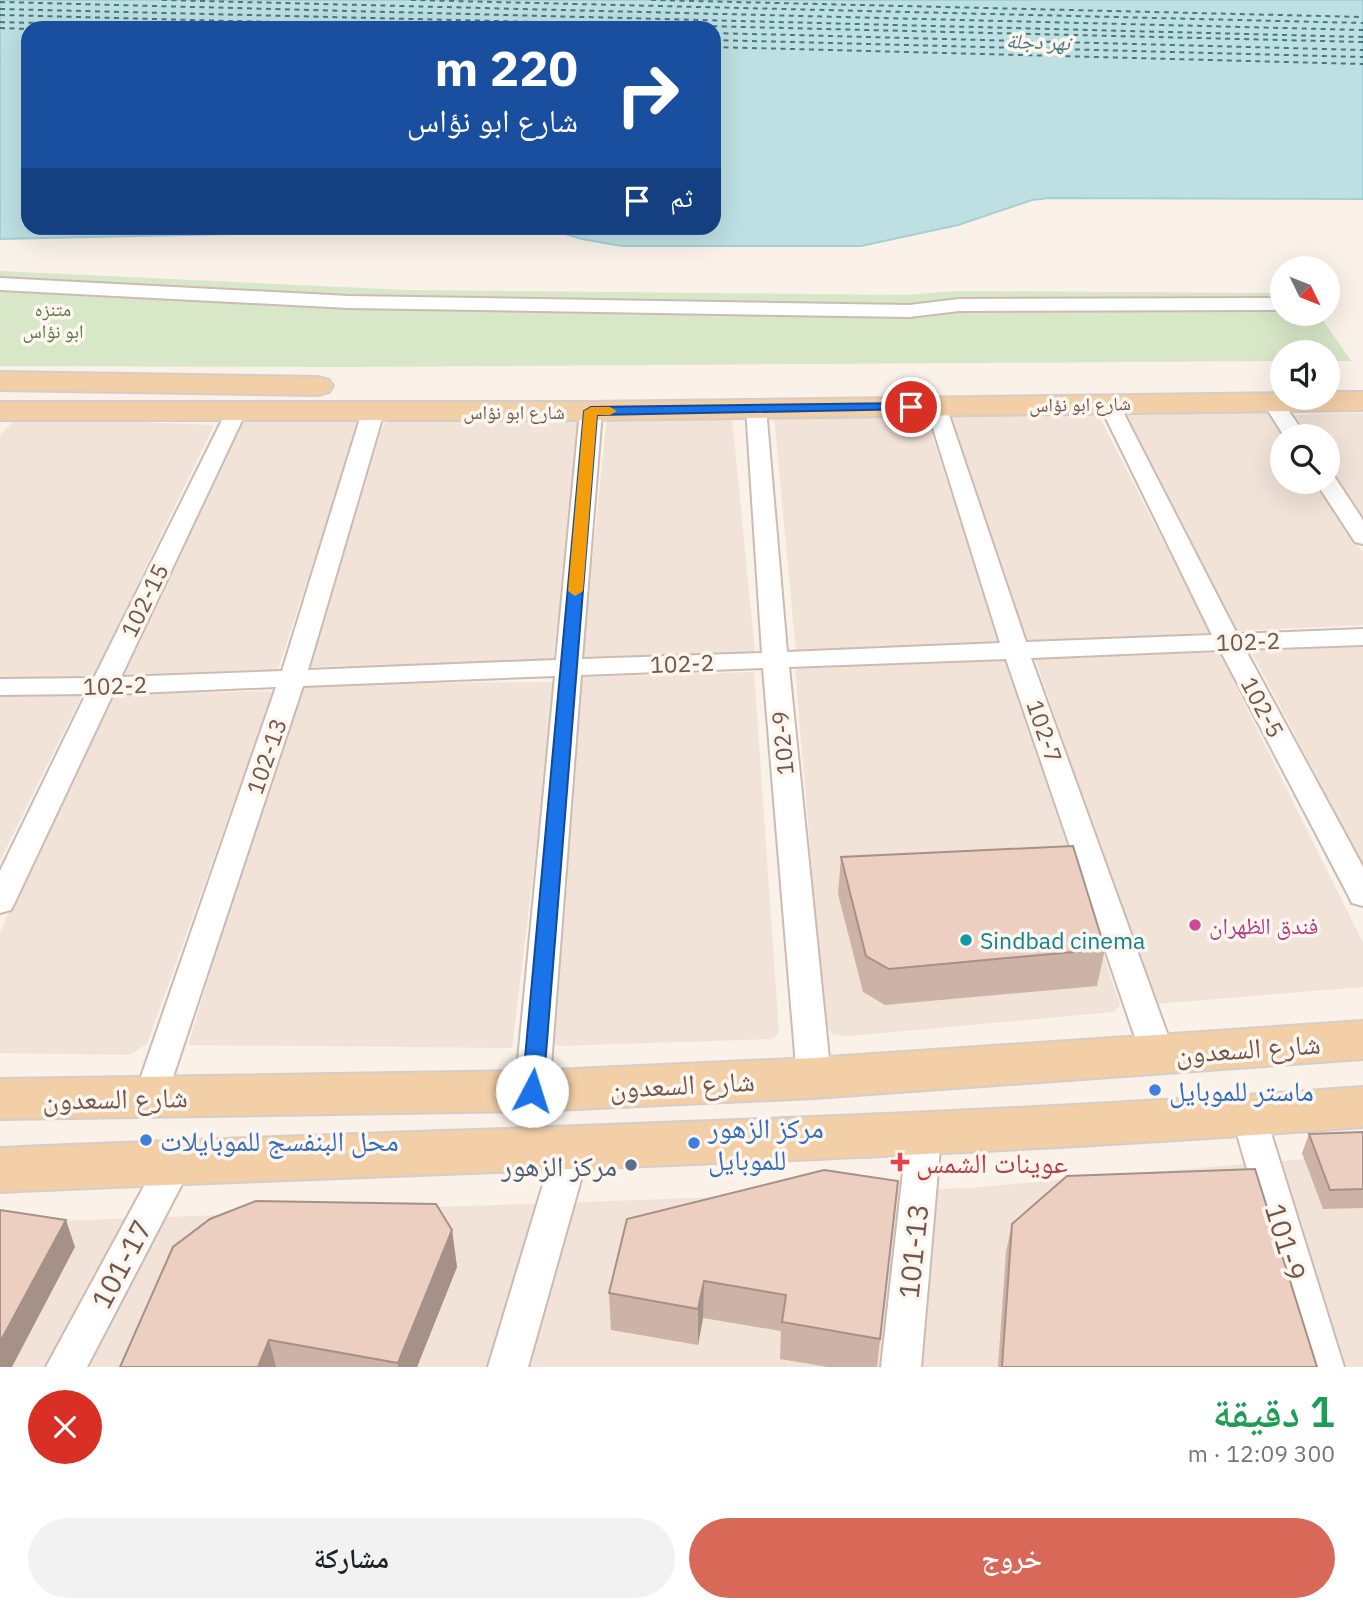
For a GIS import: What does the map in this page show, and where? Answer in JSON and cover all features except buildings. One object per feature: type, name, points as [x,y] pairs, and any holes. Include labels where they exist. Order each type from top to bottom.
[{"type":"main road","name":"شارع ابو نؤاس","points":[[0,382],[732,391],[1270,392]]},
{"type":"main road","points":[[1340,383],[1363,382]]},
{"type":"main road","name":"شارع ابو نؤاس","points":[[4,415],[1109,404],[1270,392]]},
{"type":"main road","name":"شارع ابو نؤاس","points":[[1340,399],[1363,401]]},
{"type":"main road","name":"شارع السعدون","points":[[0,1099],[532,1091],[814,1078],[1363,1040]]},
{"type":"main road","points":[[0,1170],[176,1161],[925,1136],[1249,1117],[1363,1107]]},
{"type":"street","points":[[0,284],[349,302],[641,309],[909,311],[959,305],[1270,304]]},
{"type":"street","name":"102-5","points":[[1109,404],[1228,641],[1363,895]]},
{"type":"street","name":"102-7","points":[[936,406],[1016,649],[1158,1055]]},
{"type":"street","name":"102-9","points":[[755,408],[775,660],[814,1078]]},
{"type":"street","points":[[532,1091],[591,411]]},
{"type":"street","name":"102-15","points":[[0,902],[235,412]]},
{"type":"street","name":"102-13","points":[[151,1097],[293,677],[373,412]]},
{"type":"street","points":[[1335,494],[1363,537]]},
{"type":"street","name":"102-2","points":[[0,687],[103,686],[1363,637]]},
{"type":"street","name":"101-9","points":[[1249,1117],[1324,1367]]},
{"type":"street","name":"101-13","points":[[901,1367],[925,1136]]},
{"type":"street","points":[[508,1367],[572,1148]]},
{"type":"street","name":"101-17","points":[[65,1367],[176,1161]]},
{"type":"shaded area","points":[[1269,410],[1278,424],[1270,424],[1270,494],[1324,494],[1363,553],[1363,625],[1237,631],[1122,411]]},
{"type":"shaded area","points":[[1097,412],[1210,633],[1028,642],[945,417]]},
{"type":"shaded area","points":[[1363,413],[1363,516],[1340,482],[1340,424],[1301,424],[1295,415]]},
{"type":"shaded area","points":[[925,414],[999,641],[796,652],[774,415]]},
{"type":"shaded area","points":[[607,417],[732,417],[755,653],[582,659]]},
{"type":"shaded area","points":[[22,418],[214,425],[93,677],[0,677],[0,435],[14,421]]},
{"type":"shaded area","points":[[250,419],[360,422],[278,669],[123,675],[238,426]]},
{"type":"shaded area","points":[[581,421],[553,662],[310,667],[385,423]]},
{"type":"shaded area","points":[[1363,647],[1363,865],[1251,651]]},
{"type":"shaded area","points":[[1219,652],[1363,943],[1363,987],[1155,1004],[1035,659]]},
{"type":"shaded area","points":[[1005,659],[1120,1005],[1114,1012],[850,1036],[834,1035],[825,1026],[795,669]]},
{"type":"shaded area","points":[[754,672],[779,1033],[772,1039],[558,1046],[550,1038],[582,677]]},
{"type":"shaded area","points":[[309,684],[556,684],[512,1048],[188,1045],[295,694],[300,688]]},
{"type":"shaded area","points":[[273,693],[147,1044],[129,1055],[0,1053],[0,932],[101,705],[117,695]]},
{"type":"shaded area","points":[[77,694],[81,697],[0,861],[0,696]]},
{"type":"shaded area","points":[[1363,1154],[1363,1367],[0,1367],[0,1223],[968,1188]]},
{"type":"green space","name":"متنزه ابو نؤاس","points":[[0,271],[406,290],[907,295],[955,291],[1270,293],[1270,326],[1327,326],[1337,340],[1270,340],[1270,361],[346,367],[0,366]]},
{"type":"green space","name":"متنزه ابو نؤاس","points":[[1340,345],[1351,361],[1340,361]]},
{"type":"water","name":"نهر دجلة","points":[[0,0],[1363,0],[1363,199],[1049,198],[1032,200],[958,225],[861,246],[622,246],[569,235],[721,235],[721,21],[21,21],[21,235],[184,235],[0,239]]},
{"type":"ferry route","points":[[162,0],[1363,30]]},
{"type":"ferry route","points":[[411,0],[1363,23]]},
{"type":"ferry route","points":[[651,0],[1363,17]]},
{"type":"ferry route","points":[[0,2],[1363,37]]},
{"type":"ferry route","points":[[0,9],[496,21]]},
{"type":"ferry route","points":[[0,15],[233,21]]},
{"type":"ferry route","points":[[0,22],[21,23]]},
{"type":"ferry route","points":[[721,26],[1363,42]]},
{"type":"ferry route","points":[[0,28],[21,29]]},
{"type":"ferry route","points":[[721,33],[1363,50]]},
{"type":"ferry route","points":[[721,40],[1363,57]]},
{"type":"ferry route","points":[[721,47],[1363,64]]},
{"type":"slow traffic","points":[[575,591],[591,411],[610,411]]},
{"type":"place","name":"فندق الظهران","points":[[1195,925]]},
{"type":"place","name":"Sindbad cinema","points":[[966,940]]},
{"type":"place","name":"ماستر للموبايل","points":[[1155,1090]]},
{"type":"place","name":"محل البنفسج للموبايلات","points":[[146,1140]]},
{"type":"place","name":"مركز الزهور للموبايل","points":[[694,1143]]},
{"type":"place","name":"عوينات الشمس","points":[[900,1162]]},
{"type":"place","name":"مركز الزهور","points":[[631,1165]]},
{"type":"route","points":[[532,1091],[591,411],[911,407]]}]
